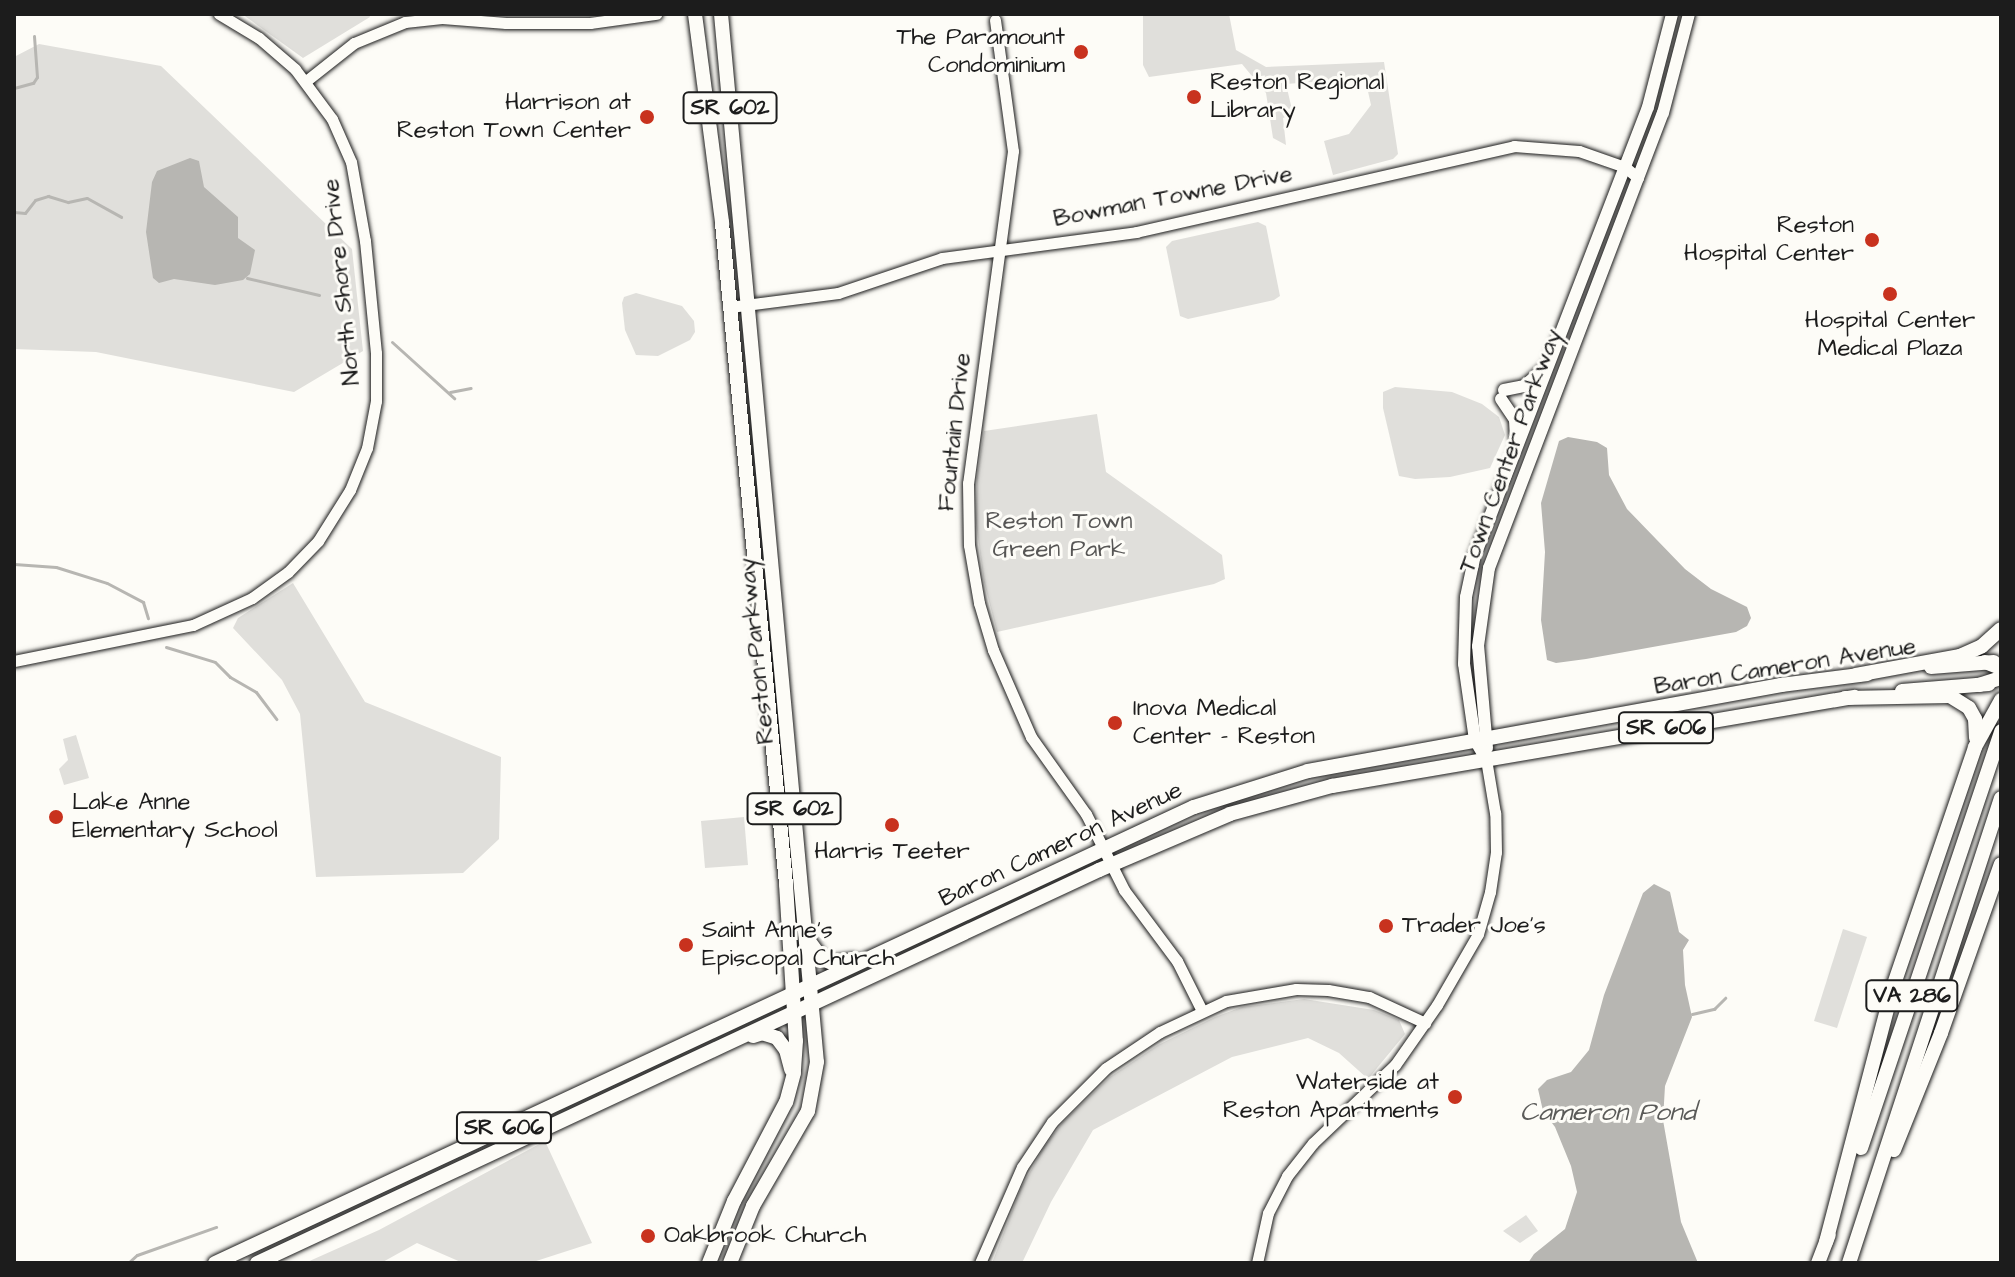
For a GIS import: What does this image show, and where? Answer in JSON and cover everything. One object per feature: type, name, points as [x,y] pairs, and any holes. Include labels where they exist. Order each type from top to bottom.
[{"type":"main road","name":"Reston Parkway","points":[[695,14],[717,175],[730,307],[793,992],[796,1058],[792,1083],[779,1117],[733,1203],[709,1263]]},
{"type":"main road","name":"Reston Parkway","points":[[721,14],[817,1062],[808,1111],[753,1206],[730,1263]]},
{"type":"main road","name":"Town Center Parkway","points":[[1486,759],[1464,664],[1466,597],[1474,558],[1625,167],[1659,72],[1672,14]]},
{"type":"main road","name":"Town Center Parkway","points":[[1482,739],[1478,646],[1489,568],[1641,172],[1673,82],[1689,14]]},
{"type":"main road","points":[[1516,448],[1515,420],[1503,395],[1533,381],[1548,364]]},
{"type":"main road","points":[[1856,675],[1960,656],[1982,646],[2001,629]]},
{"type":"main road","name":"SR 606","points":[[1985,662],[2001,661]]},
{"type":"main road","points":[[1985,662],[2001,668]]},
{"type":"main road","name":"Baron Cameron Avenue","points":[[215,1263],[1194,807],[1249,788],[1308,771],[1482,739],[1856,675],[1985,662]]},
{"type":"main road","name":"Baron Cameron Avenue","points":[[257,1263],[1204,824],[1279,799],[1486,759],[1845,698],[2001,681]]},
{"type":"main road","points":[[1845,698],[1940,694],[1956,698],[1969,708],[1975,719],[1975,747]]},
{"type":"main road","points":[[1826,1242],[1887,1009],[1975,747],[2001,700]]},
{"type":"main road","name":"VA 286","points":[[1818,1263],[1869,1126],[2001,731]]},
{"type":"main road","name":"VA 286","points":[[1850,1263],[2001,798]]},
{"type":"main road","points":[[1850,1263],[1941,1033],[2001,864]]},
{"type":"main road","points":[[806,931],[813,951],[822,959],[832,963],[869,958]]},
{"type":"main road","points":[[817,1062],[825,1013],[845,988]]},
{"type":"main road","points":[[733,1041],[762,1033],[777,1038],[789,1061],[792,1083]]},
{"type":"street","name":"North Shore Drive","points":[[14,661],[172,630],[233,608],[270,586],[303,558],[331,523],[350,490],[367,448],[376,401],[376,353],[365,241],[351,162],[332,119],[306,81],[259,38],[219,14]]},
{"type":"street","points":[[306,81],[354,43],[405,22],[442,18],[506,23],[582,14]]},
{"type":"street","points":[[555,17],[590,23],[656,14]]},
{"type":"street","name":"Fountain Drive","points":[[995,20],[1013,151],[968,483],[973,573],[990,642],[1031,737],[1086,814],[1134,906],[1177,961],[1202,1011]]},
{"type":"street","name":"Bowman Towne Drive","points":[[730,307],[838,293],[942,258],[1136,232],[1514,146],[1569,149],[1641,172]]},
{"type":"street","points":[[1257,1263],[1268,1213],[1290,1171],[1313,1143],[1380,1083],[1425,1023],[1469,953],[1488,902],[1496,833],[1486,759]]},
{"type":"street","points":[[980,1263],[1022,1167],[1069,1103],[1130,1050],[1202,1011],[1254,994],[1328,990],[1369,997],[1425,1023]]},
{"type":"green space","points":[[242,14],[369,14],[370,17],[303,58]]},
{"type":"green space","points":[[1143,14],[1229,14],[1236,50],[1266,67],[1384,62],[1398,154],[1393,159],[1333,175],[1324,141],[1349,134],[1371,105],[1365,78],[1286,84],[1293,114],[1283,118],[1286,145],[1273,138],[1266,93],[1242,64],[1149,77],[1143,65]]},
{"type":"green space","points":[[39,44],[161,66],[352,249],[363,351],[294,392],[96,352],[14,349],[14,57]]},
{"type":"green space","points":[[1258,222],[1266,226],[1280,296],[1274,300],[1188,319],[1180,316],[1166,247],[1172,241]]},
{"type":"green space","points":[[636,293],[682,306],[694,321],[695,332],[690,340],[658,356],[636,355],[625,330],[622,303],[624,297]]},
{"type":"green space","points":[[1395,387],[1452,392],[1482,404],[1499,417],[1505,435],[1490,468],[1450,477],[1415,479],[1399,476],[1383,408],[1383,392]]},
{"type":"green space","name":"Reston Town Green Park","points":[[1097,414],[1106,472],[1222,555],[1225,579],[997,632],[984,582],[976,523],[977,477],[984,431]]},
{"type":"green space","points":[[293,583],[365,702],[501,757],[499,839],[463,873],[316,877],[300,714],[282,680],[233,628],[238,618]]},
{"type":"green space","points":[[76,735],[89,778],[64,785],[59,769],[68,760],[63,739]]},
{"type":"green space","points":[[744,817],[748,865],[705,868],[701,821]]},
{"type":"green space","points":[[1843,929],[1867,937],[1837,1028],[1814,1021]]},
{"type":"green space","points":[[1304,999],[1374,1010],[1399,1020],[1405,1034],[1368,1079],[1339,1053],[1308,1038],[1232,1057],[1093,1130],[1051,1202],[1022,1263],[992,1263],[1021,1188],[1044,1147],[1063,1122],[1110,1077],[1158,1045],[1215,1017],[1242,1007]]},
{"type":"green space","points":[[545,1141],[592,1243],[530,1263],[463,1263],[417,1243],[381,1263],[305,1263],[379,1230]]},
{"type":"green space","points":[[1526,1215],[1538,1231],[1520,1243],[1503,1231]]},
{"type":"water","points":[[190,158],[199,161],[204,187],[238,217],[238,238],[255,250],[250,274],[243,280],[215,285],[174,279],[159,283],[153,278],[146,232],[152,182],[157,171]]},
{"type":"water","points":[[1568,437],[1597,442],[1607,448],[1609,475],[1627,509],[1685,569],[1711,589],[1747,607],[1751,618],[1747,626],[1736,632],[1586,659],[1556,663],[1547,660],[1541,620],[1545,552],[1541,503],[1559,441]]},
{"type":"water","name":"Cameron Pond","points":[[1654,884],[1670,892],[1679,932],[1689,940],[1683,950],[1685,985],[1692,1017],[1665,1086],[1663,1120],[1681,1222],[1698,1263],[1528,1263],[1534,1254],[1565,1229],[1577,1192],[1571,1166],[1555,1127],[1543,1111],[1538,1089],[1547,1080],[1571,1072],[1589,1050],[1604,995],[1643,893]]},
{"type":"waterway","points":[[14,88],[33,83],[37,77],[34,36]]},
{"type":"waterway","points":[[14,212],[25,213],[35,200],[48,196],[68,202],[87,198],[121,217]]},
{"type":"waterway","points":[[247,278],[319,295]]},
{"type":"waterway","points":[[392,342],[454,398]]},
{"type":"waterway","points":[[450,392],[471,388]]},
{"type":"waterway","points":[[14,564],[56,567],[107,583],[143,602],[148,618]]},
{"type":"waterway","points":[[166,647],[215,662],[230,677],[256,692],[276,719]]},
{"type":"waterway","points":[[1692,1014],[1714,1009],[1725,998]]},
{"type":"waterway","points":[[128,1263],[137,1255],[216,1227]]},
{"type":"place","name":"The Paramount Condominium","points":[[1081,52]]},
{"type":"place","name":"Reston Regional Library","points":[[1194,97]]},
{"type":"place","name":"Harrison at Reston Town Center","points":[[647,117]]},
{"type":"place","name":"Reston Hospital Center","points":[[1872,240]]},
{"type":"place","name":"Hospital Center Medical Plaza","points":[[1890,294]]},
{"type":"place","name":"Inova Medical Center - Reston","points":[[1115,723]]},
{"type":"place","name":"Lake Anne Elementary School","points":[[56,817]]},
{"type":"place","name":"Harris Teeter","points":[[892,825]]},
{"type":"place","name":"Trader Joe's","points":[[1386,926]]},
{"type":"place","name":"Saint Anne's Episcopal Church","points":[[686,945]]},
{"type":"place","name":"Waterside at Reston Apartments","points":[[1455,1097]]},
{"type":"place","name":"Oakbrook Church","points":[[648,1236]]}]
